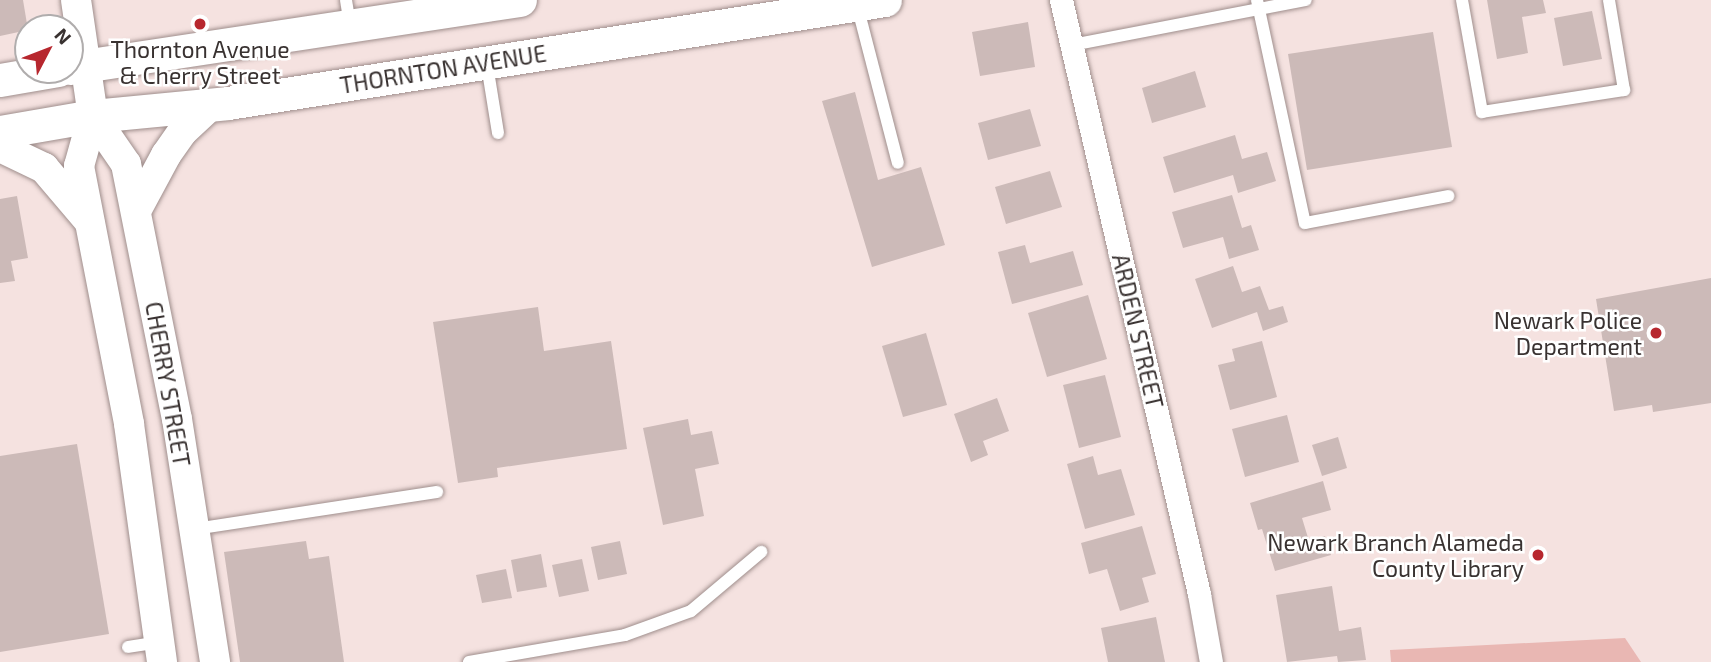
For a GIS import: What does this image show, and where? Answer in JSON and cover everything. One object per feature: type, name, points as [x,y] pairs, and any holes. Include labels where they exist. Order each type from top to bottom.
[{"type":"main road","points":[[84,66],[348,13],[520,0]]},
{"type":"main road","name":"THORNTON AVENUE","points":[[0,132],[93,116],[211,105],[871,2]]},
{"type":"street","name":"ARDEN STREET","points":[[1061,0],[1199,594],[1212,662]]},
{"type":"street","name":"CHERRY STREET","points":[[79,84],[93,116],[126,164],[177,419],[215,662]]},
{"type":"street","points":[[136,211],[166,155],[183,132],[211,105]]},
{"type":"street","name":"CHERRY STREET","points":[[93,116],[79,166],[129,424],[161,652]]},
{"type":"street","points":[[0,147],[44,168],[90,223]]},
{"type":"street","points":[[146,537],[193,529]]},
{"type":"lane","points":[[1072,45],[1258,4],[1306,0]]},
{"type":"lane","points":[[1462,0],[1482,112],[1624,90],[1609,0]]},
{"type":"lane","points":[[871,2],[898,163]]},
{"type":"lane","points":[[1258,4],[1305,223],[1448,196]]},
{"type":"lane","points":[[487,62],[498,133]]},
{"type":"lane","points":[[193,529],[436,492]]},
{"type":"lane","points":[[470,662],[625,635],[691,611],[761,552]]},
{"type":"lane","points":[[128,647],[161,652]]},
{"type":"shaded area","points":[[1625,638],[1641,662],[1391,662],[1390,650]]},
{"type":"building","points":[[0,0],[23,0],[25,14],[14,14],[14,33],[0,36]]},
{"type":"building","points":[[1487,0],[1543,0],[1546,13],[1522,17],[1528,53],[1497,59]]},
{"type":"building","points":[[1592,11],[1602,59],[1563,66],[1554,18]]},
{"type":"building","points":[[1028,22],[1035,67],[980,76],[972,32]]},
{"type":"building","points":[[1433,32],[1452,147],[1307,170],[1288,54]]},
{"type":"building","points":[[1195,71],[1206,107],[1152,123],[1142,88]]},
{"type":"building","points":[[855,92],[878,180],[921,167],[945,245],[872,267],[822,101]]},
{"type":"building","points":[[1030,109],[1041,146],[988,160],[978,123]]},
{"type":"building","points":[[1235,135],[1242,159],[1267,152],[1276,181],[1238,193],[1233,175],[1174,193],[1163,157]]},
{"type":"building","points":[[1050,171],[1062,207],[1006,224],[995,187]]},
{"type":"building","points":[[1232,195],[1242,228],[1251,225],[1259,250],[1229,259],[1223,237],[1183,248],[1172,212]]},
{"type":"building","points":[[17,196],[28,258],[11,261],[15,281],[0,283],[0,199]]},
{"type":"building","points":[[1025,245],[1030,263],[1073,251],[1083,285],[1012,304],[998,252]]},
{"type":"building","points":[[1233,266],[1242,292],[1260,286],[1269,310],[1283,306],[1288,322],[1263,331],[1257,312],[1212,328],[1195,279]]},
{"type":"building","name":"Newark Police Department","points":[[1711,278],[1711,403],[1653,412],[1652,405],[1614,411],[1596,299]]},
{"type":"building","points":[[1088,295],[1107,359],[1047,377],[1028,313]]},
{"type":"building","points":[[538,307],[544,351],[611,341],[627,449],[497,468],[498,477],[458,483],[433,322]]},
{"type":"building","points":[[926,333],[947,405],[903,417],[882,346]]},
{"type":"building","points":[[1262,341],[1277,397],[1230,410],[1218,365],[1235,361],[1232,349]]},
{"type":"building","points":[[1105,375],[1121,437],[1079,448],[1063,385]]},
{"type":"building","points":[[997,398],[1009,431],[983,441],[988,455],[971,462],[954,414]]},
{"type":"building","points":[[1287,415],[1299,462],[1245,477],[1232,429]]},
{"type":"building","points":[[688,419],[691,435],[712,431],[719,464],[695,469],[704,516],[663,525],[643,428]]},
{"type":"building","points":[[1338,437],[1347,468],[1322,476],[1312,445]]},
{"type":"building","points":[[77,444],[109,634],[0,652],[0,456]]},
{"type":"building","points":[[1093,456],[1098,475],[1121,469],[1135,515],[1085,529],[1067,464]]},
{"type":"building","points":[[1323,481],[1331,510],[1302,518],[1309,541],[1325,536],[1331,555],[1275,571],[1262,529],[1258,530],[1250,503]]},
{"type":"building","points":[[1142,526],[1156,574],[1142,578],[1149,602],[1120,611],[1107,569],[1089,574],[1081,543]]},
{"type":"building","points":[[306,541],[309,559],[329,556],[344,662],[240,662],[224,552]]},
{"type":"building","points":[[620,541],[627,574],[598,580],[591,547]]},
{"type":"building","points":[[541,554],[547,587],[517,592],[511,560]]},
{"type":"building","points":[[582,559],[589,591],[559,597],[552,565]]},
{"type":"building","points":[[506,569],[512,598],[482,603],[476,575]]},
{"type":"building","points":[[1332,586],[1339,631],[1361,627],[1366,660],[1338,662],[1337,656],[1287,662],[1276,595]]},
{"type":"building","points":[[1156,617],[1165,662],[1108,662],[1101,628]]},
{"type":"place","name":"Thornton Avenue & Cherry Street","points":[[200,24]]},
{"type":"place","name":"Newark Police Department","points":[[1656,333]]},
{"type":"place","name":"Newark Branch Alameda County Library","points":[[1538,555]]}]
